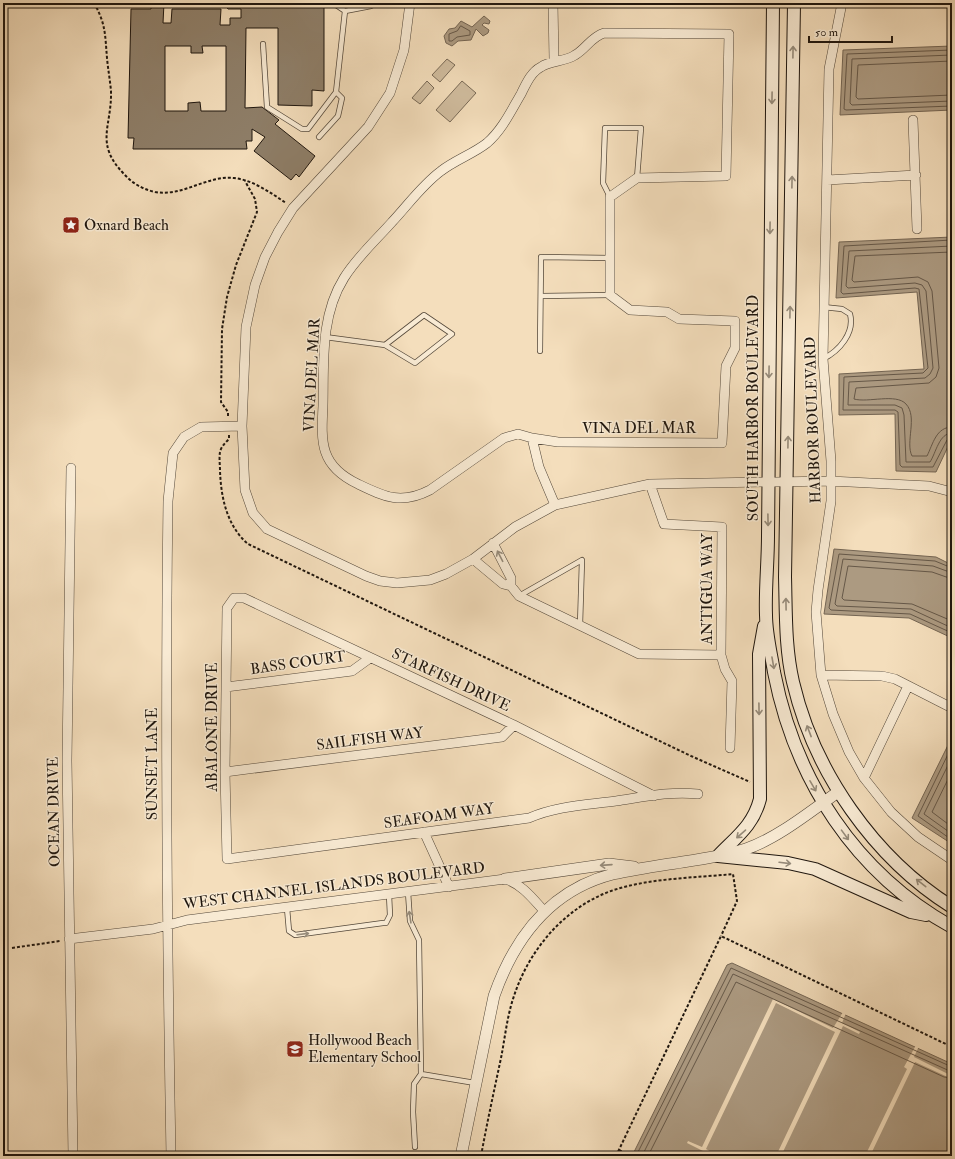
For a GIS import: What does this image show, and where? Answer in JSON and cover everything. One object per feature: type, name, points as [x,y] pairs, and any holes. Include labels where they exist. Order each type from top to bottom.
[{"type":"main road","name":"SOUTH HARBOR BOULEVARD","points":[[773,3],[766,615],[774,669],[785,718],[809,779],[823,803]]},
{"type":"main road","points":[[794,3],[788,481],[785,577],[786,626],[793,682],[818,754],[838,792],[865,828],[890,856],[916,880],[952,907]]},
{"type":"main road","points":[[718,856],[747,829],[757,811],[760,786],[759,654],[766,615]]},
{"type":"main road","points":[[823,803],[847,838],[869,863],[900,894],[931,916],[952,927]]},
{"type":"main road","points":[[718,856],[788,863],[815,869],[911,912],[931,916]]},
{"type":"street","points":[[410,3],[404,50],[390,93],[368,127],[294,208],[265,257],[250,301],[246,327],[242,426],[245,490],[253,513],[267,529],[366,576],[380,581],[413,583],[430,580],[446,574],[473,559],[515,527],[555,506],[650,484],[830,481],[930,486],[952,492]]},
{"type":"street","points":[[553,3],[554,60],[573,57],[594,38],[604,33],[729,34],[726,176],[637,178],[610,197],[610,295]]},
{"type":"street","name":"HARBOR BOULEVARD","points":[[842,3],[829,69],[823,359],[831,461],[831,501],[816,612],[817,640],[821,675],[832,714],[849,752],[864,778],[891,812],[918,837],[952,860]]},
{"type":"street","name":"VINA DEL MAR","points":[[554,60],[540,67],[532,76],[499,130],[486,144],[436,175],[422,188],[355,263],[344,279],[328,316],[325,337],[322,437],[323,447],[328,459],[335,469],[350,480],[385,497],[408,499],[420,496],[430,490],[504,438],[518,434],[558,442],[722,443],[726,366],[735,348],[735,321],[679,319],[667,312],[630,310],[610,295]]},
{"type":"street","points":[[913,120],[917,229]]},
{"type":"street","points":[[827,180],[916,175]]},
{"type":"street","name":"SUNSET LANE","points":[[171,1156],[166,924],[165,727],[168,501],[170,466],[173,453],[184,437],[200,427],[242,426]]},
{"type":"street","points":[[532,438],[539,467],[555,506]]},
{"type":"street","name":"OCEAN DRIVE","points":[[71,468],[67,761],[73,1156]]},
{"type":"street","name":"ANTIGUA WAY","points":[[650,484],[664,524],[722,527],[721,655],[725,669],[732,681],[730,748]]},
{"type":"street","points":[[493,543],[511,578],[511,586]]},
{"type":"street","name":"ANTIGUA WAY","points":[[473,559],[503,584],[511,586],[519,596],[580,627],[639,654],[721,655]]},
{"type":"street","points":[[496,578],[507,571]]},
{"type":"street","name":"STARFISH DRIVE","points":[[234,598],[244,598],[514,725],[654,796]]},
{"type":"street","name":"ABALONE DRIVE","points":[[227,859],[225,772],[227,608],[234,598]]},
{"type":"street","name":"BASS COURT","points":[[226,687],[352,671],[370,658]]},
{"type":"street","points":[[821,675],[882,676],[895,679],[952,708]]},
{"type":"street","points":[[864,778],[908,686]]},
{"type":"street","name":"SAILFISH WAY","points":[[225,772],[502,737],[514,725]]},
{"type":"street","name":"SEAFOAM WAY","points":[[227,859],[529,818],[546,810],[679,792],[698,794]]},
{"type":"street","name":"WEST CHANNEL ISLANDS BOULEVARD","points":[[505,879],[513,881],[521,887],[545,912],[562,898],[586,884],[612,874],[718,856],[746,849],[763,842],[838,792]]},
{"type":"street","points":[[424,832],[449,887]]},
{"type":"street","name":"WEST CHANNEL ISLANDS BOULEVARD","points":[[69,939],[153,929],[166,924],[449,887],[609,864],[644,868]]},
{"type":"street","points":[[461,1156],[494,996],[502,973],[514,950],[545,912]]},
{"type":"lane","points":[[336,4],[345,11],[371,6]]},
{"type":"lane","points":[[263,44],[267,107],[288,122],[302,129],[308,129],[336,92],[345,11]]},
{"type":"lane","points":[[319,137],[338,116],[342,98],[336,92]]},
{"type":"lane","points":[[610,197],[603,183],[605,128],[641,128],[637,178]]},
{"type":"lane","points":[[540,351],[542,296],[541,257],[611,258]]},
{"type":"lane","points":[[542,296],[610,295]]},
{"type":"lane","points":[[823,308],[842,309],[850,314],[852,322],[847,337],[834,353],[823,359]]},
{"type":"lane","points":[[325,337],[385,345],[415,363],[452,334],[424,315],[385,345]]},
{"type":"lane","points":[[519,596],[582,560],[580,627]]},
{"type":"lane","points":[[408,892],[410,921],[419,940],[421,1074],[414,1084],[413,1112],[415,1147]]},
{"type":"lane","points":[[287,908],[289,931],[291,934],[295,935],[386,922],[390,915],[389,895]]},
{"type":"lane","points":[[421,1074],[475,1083]]},
{"type":"path","points":[[94,3],[106,30],[111,91],[106,130],[107,148],[115,164],[129,180],[154,192],[166,193],[182,191],[219,179],[234,178],[264,189],[294,208]]},
{"type":"path","points":[[245,181],[255,199],[257,212],[236,265],[227,297],[222,329],[221,402],[228,412],[229,439],[222,447],[220,453],[221,492],[233,526],[240,538],[248,544],[683,752],[760,786]]},
{"type":"path","points":[[481,1156],[513,998],[523,972],[535,951],[566,917],[583,904],[611,891],[636,884],[733,874],[737,901],[616,1156]]},
{"type":"path","points":[[721,936],[952,1047]]},
{"type":"path","points":[[12,948],[69,939]]},
{"type":"path","points":[[619,1150],[630,1156]]},
{"type":"shaded area","points":[[447,59],[455,65],[440,82],[432,75]]},
{"type":"shaded area","points":[[427,81],[434,88],[420,104],[412,98]]},
{"type":"shaded area","points":[[462,81],[476,93],[450,122],[436,110]]},
{"type":"water","points":[[484,16],[490,21],[489,24],[484,23],[482,25],[489,30],[488,33],[483,36],[476,29],[471,40],[458,41],[452,46],[446,43],[444,36],[449,29],[455,28],[461,21],[472,27]]},
{"type":"water","points":[[952,46],[952,110],[840,115],[843,50]]},
{"type":"water","points":[[952,237],[952,438],[936,472],[896,471],[895,414],[839,415],[839,374],[924,369],[917,292],[836,298],[839,242]]},
{"type":"water","points":[[834,549],[936,557],[952,565],[952,638],[909,618],[824,614]]},
{"type":"water","points":[[952,737],[952,844],[912,818]]},
{"type":"water","points":[[732,963],[952,1064],[952,1156],[632,1156],[727,965]]},
{"type":"pier","points":[[773,999],[833,1028],[843,1012],[846,1013],[842,1023],[860,1032],[859,1034],[843,1026],[781,1156],[776,1156],[835,1032],[776,1003],[706,1149],[719,1156],[713,1156],[687,1143],[688,1141],[702,1147]]},
{"type":"pier","points":[[916,1045],[919,1046],[914,1057],[952,1076],[952,1079],[915,1062],[870,1156],[865,1156],[907,1069],[904,1067]]},
{"type":"building","points":[[151,3],[164,3],[163,23],[171,23],[172,9],[221,9],[220,25],[230,25],[230,18],[241,18],[241,9],[228,9],[223,3],[324,3],[324,91],[312,90],[312,106],[278,105],[278,28],[246,28],[245,108],[262,107],[279,120],[275,124],[315,156],[299,177],[296,174],[291,180],[254,151],[265,137],[252,129],[252,141],[246,141],[247,149],[133,149],[134,138],[128,138],[131,9],[151,9]],"holes":[[[165,46],[191,46],[191,53],[203,53],[202,46],[226,46],[226,111],[201,111],[200,102],[188,103],[188,111],[165,111]]]},
{"type":"place","name":"Oxnard Beach","points":[[71,225]]},
{"type":"place","name":"Hollywood Beach Elementary School","points":[[295,1049]]}]
